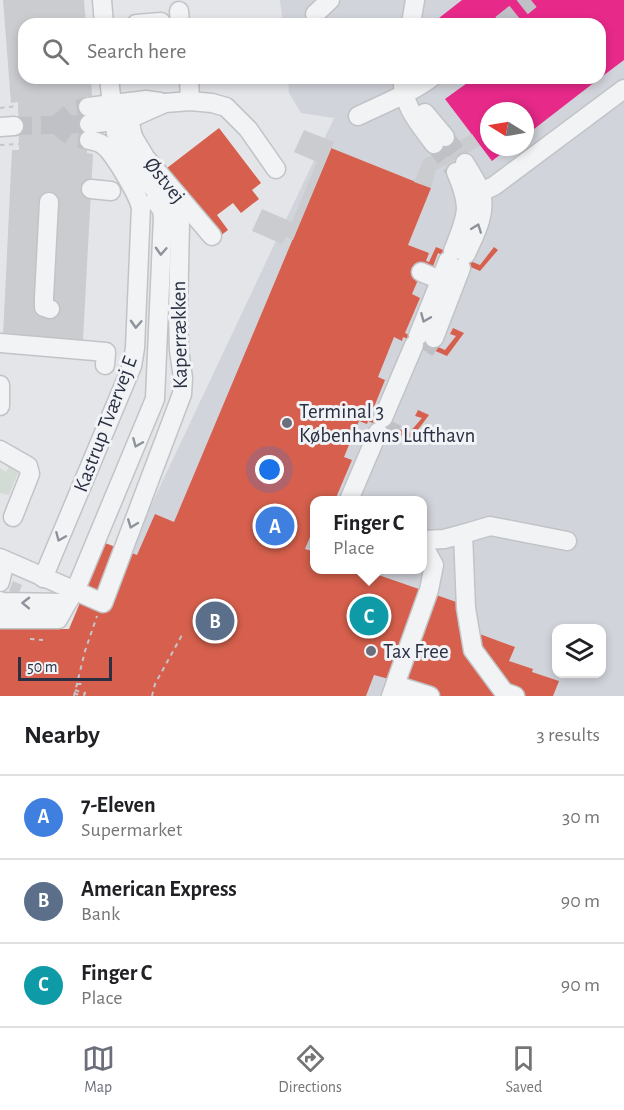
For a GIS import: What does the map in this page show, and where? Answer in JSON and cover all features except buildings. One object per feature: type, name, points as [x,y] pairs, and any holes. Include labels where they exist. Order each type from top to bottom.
[{"type":"lane","points":[[102,0],[104,18]]},
{"type":"lane","points":[[315,14],[330,0]]},
{"type":"lane","points":[[412,18],[415,0]]},
{"type":"lane","points":[[424,18],[428,0]]},
{"type":"lane","points":[[102,84],[104,118]]},
{"type":"lane","points":[[108,84],[101,144],[109,150]]},
{"type":"lane","points":[[189,84],[190,100]]},
{"type":"lane","points":[[358,116],[409,85],[440,141]]},
{"type":"lane","points":[[481,192],[494,186],[624,89]]},
{"type":"lane","points":[[104,118],[146,100],[165,103],[190,100],[226,107],[248,129],[276,169]]},
{"type":"lane","name":"Østvej","points":[[104,118],[133,137],[145,157],[212,236]]},
{"type":"lane","name":"Kaperrækken","points":[[103,603],[182,394],[183,378],[178,315],[180,223],[124,150],[116,133],[104,118]]},
{"type":"lane","name":"Kaperrækken","points":[[0,619],[58,619],[74,596],[155,399],[162,210],[133,174],[109,150]]},
{"type":"lane","name":"Kastrup Tværvej E","points":[[43,578],[132,366],[135,348],[141,207],[138,197],[109,150]]},
{"type":"lane","points":[[356,496],[385,427],[414,370],[457,259],[467,204],[461,168],[481,192],[481,217],[457,259]]},
{"type":"lane","points":[[91,189],[111,191]]},
{"type":"lane","points":[[49,202],[44,308],[50,309]]},
{"type":"lane","points":[[421,272],[448,283]]},
{"type":"lane","points":[[0,344],[106,352],[105,365]]},
{"type":"lane","points":[[0,385],[0,406]]},
{"type":"lane","points":[[0,450],[28,466],[30,474],[13,517]]},
{"type":"lane","points":[[427,540],[444,539],[490,526],[567,541]]},
{"type":"lane","points":[[463,534],[466,608],[473,650],[504,692],[515,696]]},
{"type":"lane","points":[[427,552],[434,565],[429,590],[393,691],[430,696]]},
{"type":"lane","points":[[0,582],[3,559],[74,596],[103,603]]},
{"type":"lane","points":[[0,601],[74,596]]},
{"type":"path","points":[[0,108],[18,106]]},
{"type":"path","points":[[0,145],[11,132]]},
{"type":"path","points":[[86,689],[83,696],[75,693],[92,627],[103,603]]},
{"type":"path","points":[[152,696],[155,684],[182,635]]},
{"type":"path","points":[[30,639],[43,640]]},
{"type":"path","points":[[37,647],[38,640]]},
{"type":"path","points":[[77,684],[86,684]]},
{"type":"shaded area","points":[[280,0],[624,0],[624,696],[61,696],[334,118],[301,113],[289,93],[288,84],[606,84],[606,18],[282,18]]},
{"type":"shaded area","points":[[10,464],[20,468],[9,495],[0,493],[0,468],[6,472]]},
{"type":"tunnel","points":[[508,18],[531,0]]},
{"type":"tunnel","points":[[56,125],[74,109],[88,107]]},
{"type":"tunnel","points":[[14,126],[89,124]]},
{"type":"tunnel","points":[[56,125],[74,139],[89,140]]},
{"type":"tunnel","points":[[445,137],[465,163]]},
{"type":"tunnel","points":[[434,144],[456,172]]},
{"type":"tunnel","points":[[425,351],[434,338]]},
{"type":"tunnel","points":[[387,435],[393,422]]},
{"type":"place","name":"Terminal 3 Københavns Lufthavn","points":[[287,423]]},
{"type":"place","name":"7-Eleven","points":[[275,526]]},
{"type":"place","name":"Finger C","points":[[369,616]]},
{"type":"place","name":"American Express","points":[[215,621]]},
{"type":"place","name":"Tax Free","points":[[371,651]]}]
